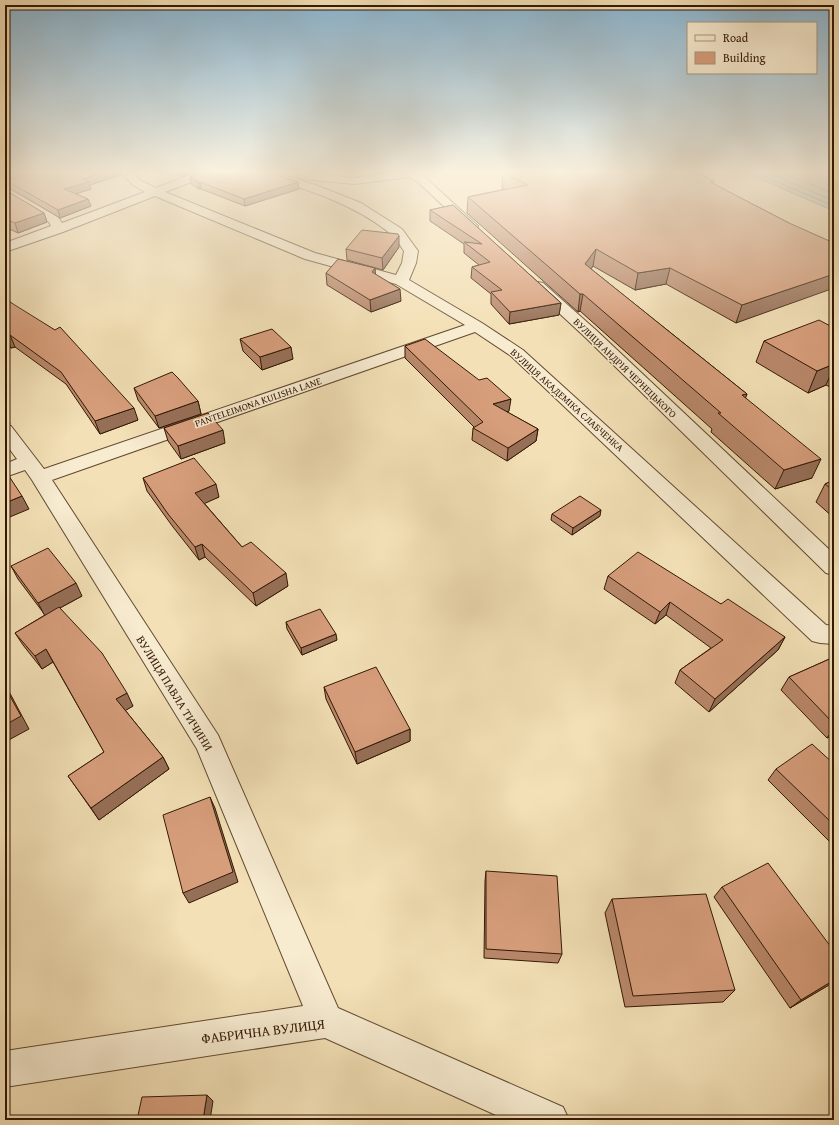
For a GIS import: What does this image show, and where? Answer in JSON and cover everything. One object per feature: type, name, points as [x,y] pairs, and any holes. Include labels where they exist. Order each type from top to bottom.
[{"type":"street","points":[[57,226],[59,229]]},
{"type":"street","points":[[5,248],[68,226]]},
{"type":"street","name":"ВУЛИЦЯ АКАДЕМІКА СЛАБЧЕНКА","points":[[236,226],[310,256],[401,281],[477,326],[517,353],[820,634],[834,635]]},
{"type":"street","points":[[387,226],[397,232],[411,251],[409,263],[401,281]]},
{"type":"street","points":[[472,226],[481,234]]},
{"type":"street","name":"ВУЛИЦЯ АНДРІЯ ЧЕРНЕЦЬКОГО","points":[[527,276],[591,334],[834,567]]},
{"type":"street","name":"PANTELEIMONA KULISHA LANE","points":[[24,470],[477,326]]},
{"type":"street","name":"ВУЛИЦЯ ПАВЛА ТИЧИНИ","points":[[5,430],[24,470],[208,743],[326,1020]]},
{"type":"street","name":"ФАБРИЧНА ВУЛИЦЯ","points":[[5,1069],[326,1020],[550,1120]]},
{"type":"building","points":[[454,226],[476,226],[561,303],[510,312],[491,292],[502,290],[472,267],[490,262],[464,242],[482,244]]},
{"type":"building","points":[[501,226],[795,226],[834,243],[834,274],[742,305],[670,268],[638,273],[596,249],[585,264],[747,394],[742,395],[821,459],[784,470],[718,413],[721,413],[583,294],[580,294]]},
{"type":"building","points":[[362,230],[398,234],[399,236],[382,258],[346,249]]},
{"type":"building","points":[[338,259],[375,268],[372,272],[400,289],[370,300],[326,273]]},
{"type":"building","points":[[5,294],[10,302],[55,330],[60,327],[134,408],[95,421],[61,372],[10,335],[5,335]]},
{"type":"building","points":[[819,320],[834,328],[834,364],[817,371],[764,341]]},
{"type":"building","points":[[272,329],[291,347],[260,357],[240,339]]},
{"type":"building","points":[[425,339],[479,380],[487,378],[511,399],[493,404],[538,429],[508,448],[473,428],[483,422],[405,346]]},
{"type":"building","points":[[172,372],[198,401],[155,416],[134,388]]},
{"type":"building","points":[[208,413],[223,430],[178,446],[164,428]]},
{"type":"building","points":[[194,458],[216,484],[195,493],[242,547],[251,542],[286,573],[253,593],[202,544],[195,547],[168,514],[143,478]]},
{"type":"building","points":[[5,470],[22,496],[5,503]]},
{"type":"building","points":[[834,480],[834,491],[825,484]]},
{"type":"building","points":[[580,496],[601,510],[573,528],[552,514]]},
{"type":"building","points":[[48,548],[76,583],[38,603],[11,566]]},
{"type":"building","points":[[638,552],[721,604],[728,599],[785,637],[715,699],[680,670],[723,640],[670,602],[660,612],[608,576]]},
{"type":"building","points":[[59,607],[102,653],[127,693],[116,699],[163,757],[91,808],[68,776],[104,752],[46,649],[35,656],[15,633]]},
{"type":"building","points":[[320,609],[336,634],[301,648],[286,622]]},
{"type":"building","points":[[834,657],[834,724],[789,677]]},
{"type":"building","points":[[376,667],[410,729],[355,752],[324,687]]},
{"type":"building","points":[[5,687],[21,716],[5,725]]},
{"type":"building","points":[[812,744],[834,764],[834,825],[776,769]]},
{"type":"building","points":[[210,797],[233,872],[183,893],[163,815]]},
{"type":"building","points":[[768,863],[834,951],[834,980],[801,1000],[722,887]]},
{"type":"building","points":[[486,871],[557,876],[562,954],[486,949]]},
{"type":"building","points":[[706,894],[735,990],[633,996],[612,899]]},
{"type":"building","points":[[207,1095],[203,1120],[137,1120],[142,1097]]}]
